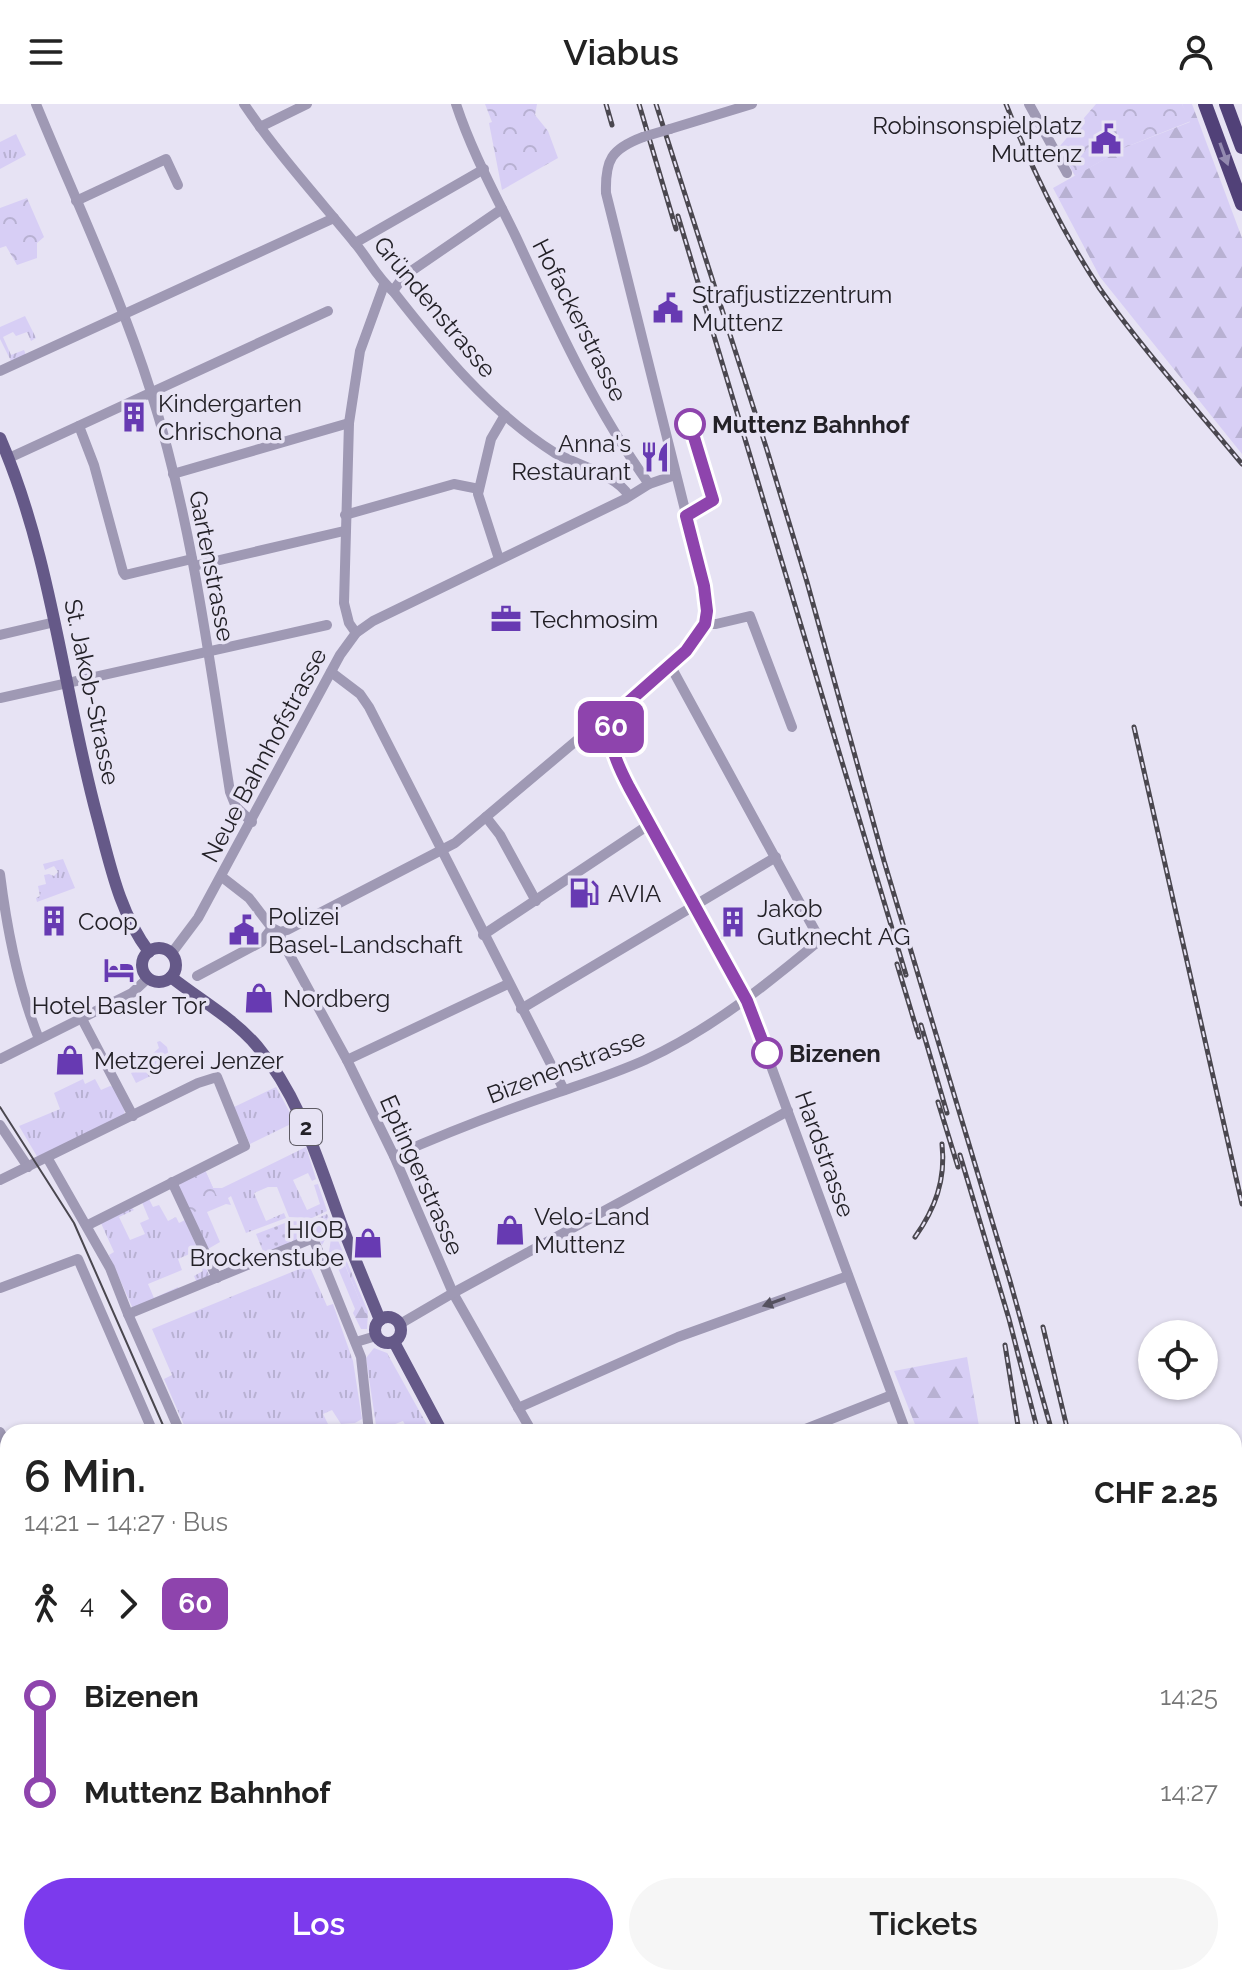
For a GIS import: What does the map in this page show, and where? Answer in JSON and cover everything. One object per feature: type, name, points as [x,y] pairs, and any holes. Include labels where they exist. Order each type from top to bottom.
[{"type":"highway","points":[[1205,104],[1242,204]]},
{"type":"highway","points":[[1226,104],[1242,147]]},
{"type":"main road","name":"St. Jakob-Strasse","points":[[0,438],[33,528],[82,761],[117,889],[136,934],[149,952]]},
{"type":"main road","points":[[158,949],[171,954],[175,968],[171,977],[157,982],[148,978],[142,965],[149,952],[158,949]]},
{"type":"main road","name":"2","points":[[171,977],[236,1024],[258,1047],[293,1100],[380,1320]]},
{"type":"main road","points":[[391,1317],[400,1324],[401,1332],[394,1342],[382,1342],[376,1336],[375,1327],[380,1320],[391,1317]]},
{"type":"main road","points":[[394,1342],[438,1424]]},
{"type":"street","name":"Gartenstrasse","points":[[36,104],[151,392],[193,563],[230,792],[236,807],[252,822]]},
{"type":"street","name":"Gründenstrasse","points":[[244,104],[456,368],[505,415],[560,455],[617,483],[629,496]]},
{"type":"street","points":[[260,127],[307,104]]},
{"type":"street","name":"Hofackerstrasse","points":[[456,104],[502,209],[574,358],[649,484]]},
{"type":"street","points":[[197,976],[261,942],[276,930],[455,843],[589,730],[611,725],[624,704],[695,640],[705,624],[704,586],[606,193],[605,172],[613,155],[630,142],[752,104]]},
{"type":"street","points":[[1029,104],[1067,173]]},
{"type":"street","points":[[76,201],[166,159],[178,185]]},
{"type":"street","points":[[355,243],[484,169]]},
{"type":"street","points":[[356,633],[349,623],[344,603],[344,531],[349,423],[360,351],[389,288],[502,209]]},
{"type":"street","points":[[0,371],[334,218]]},
{"type":"street","points":[[9,458],[328,311]]},
{"type":"street","points":[[499,559],[481,509],[479,489],[491,439],[505,415]]},
{"type":"street","points":[[173,474],[349,423]]},
{"type":"street","points":[[79,426],[94,465],[125,575],[344,531]]},
{"type":"street","name":"Neue Bahnhofstrasse","points":[[171,954],[198,918],[222,877],[331,672],[356,633],[373,621],[649,484],[675,475]]},
{"type":"street","points":[[345,515],[442,487],[463,484],[479,489]]},
{"type":"street","points":[[705,624],[750,616],[792,727]]},
{"type":"street","points":[[0,635],[55,622]]},
{"type":"street","points":[[0,698],[327,625]]},
{"type":"street","points":[[521,1009],[776,857],[670,665]]},
{"type":"street","points":[[331,672],[360,694],[369,707],[564,1090]]},
{"type":"street","name":"Hardstrasse","points":[[611,725],[612,750],[617,764],[747,1001],[903,1424]]},
{"type":"street","points":[[486,817],[500,835],[536,901]]},
{"type":"street","points":[[483,935],[650,824]]},
{"type":"street","name":"Bizenenstrasse","points":[[394,1156],[447,1132],[598,1081],[648,1058],[747,1001],[820,940],[776,857]]},
{"type":"street","points":[[0,874],[1,895],[25,1001],[39,1039]]},
{"type":"street","name":"Eptingerstrasse","points":[[222,877],[249,898],[276,930],[347,1060],[394,1156],[453,1293],[527,1424]]},
{"type":"street","points":[[0,1059],[132,993],[148,978]]},
{"type":"street","points":[[347,1060],[508,984]]},
{"type":"street","points":[[82,1019],[133,1116]]},
{"type":"street","points":[[0,1180],[198,1083],[217,1077],[245,1146],[88,1225]]},
{"type":"street","points":[[400,1324],[788,1111]]},
{"type":"street","points":[[0,1125],[28,1167]]},
{"type":"street","points":[[48,1159],[110,1268],[176,1424]]},
{"type":"street","points":[[172,1182],[217,1278]]},
{"type":"street","points":[[128,1314],[313,1238],[356,1342],[363,1371],[368,1424]]},
{"type":"street","points":[[0,1288],[78,1259],[150,1424]]},
{"type":"street","points":[[518,1408],[678,1337],[848,1276]]},
{"type":"street","points":[[356,1342],[376,1336]]},
{"type":"street","points":[[818,1424],[892,1395]]},
{"type":"green space","points":[[485,104],[537,104],[535,115],[548,131],[558,158],[502,190],[489,123],[492,122]]},
{"type":"green space","name":"Robinsonspielplatz Muttenz","points":[[1096,104],[1182,104],[1191,121],[1126,147],[1075,176],[1059,147]]},
{"type":"green space","points":[[1182,104],[1192,104],[1242,238],[1242,454],[1100,277],[1053,188],[1126,147],[1190,122]]},
{"type":"green space","points":[[16,134],[26,155],[0,169],[0,142]]},
{"type":"green space","points":[[27,198],[44,237],[37,243],[37,258],[17,265],[6,246],[0,248],[0,208]]},
{"type":"green space","points":[[25,316],[36,338],[31,341],[27,332],[16,336],[13,332],[3,337],[11,355],[24,350],[26,355],[11,361],[0,339],[0,327]]},
{"type":"green space","points":[[63,859],[75,888],[37,902],[36,898],[40,896],[38,886],[46,884],[44,875],[54,876],[58,872],[54,866],[45,870],[43,864]]},
{"type":"green space","points":[[157,1042],[167,1047],[169,1056],[163,1060],[167,1068],[136,1083],[131,1073],[152,1062],[150,1056],[159,1048]]},
{"type":"green space","points":[[83,1079],[85,1084],[95,1079],[101,1090],[114,1087],[125,1109],[124,1115],[38,1158],[19,1126],[60,1109],[54,1093]]},
{"type":"green space","points":[[276,1087],[295,1122],[250,1144],[234,1107]]},
{"type":"green space","points":[[306,1147],[316,1179],[312,1181],[308,1173],[293,1180],[307,1210],[320,1204],[314,1185],[318,1184],[327,1211],[312,1218],[289,1217],[277,1187],[268,1187],[254,1193],[266,1221],[284,1213],[286,1218],[246,1233],[231,1196],[228,1198],[231,1205],[207,1212],[220,1242],[208,1249],[190,1214],[205,1170],[213,1188],[222,1188]]},
{"type":"green space","points":[[205,1170],[219,1201],[190,1214],[178,1188],[182,1181]]},
{"type":"green space","points":[[148,1197],[153,1207],[159,1205],[168,1221],[176,1217],[179,1223],[185,1220],[210,1277],[197,1283],[194,1276],[203,1271],[194,1252],[178,1259],[182,1270],[148,1284],[154,1298],[179,1289],[133,1309],[109,1255],[114,1252],[100,1221],[131,1207],[134,1210],[119,1217],[130,1240],[145,1234],[140,1223],[149,1219],[141,1200]]},
{"type":"green space","points":[[327,1214],[368,1312],[365,1314],[341,1254],[328,1258],[329,1227],[321,1218],[316,1222],[325,1235],[322,1245],[319,1240],[323,1236],[318,1237],[311,1221]]},
{"type":"green space","points":[[290,1221],[307,1222],[313,1236],[265,1256],[256,1234]]},
{"type":"green space","points":[[340,1253],[365,1313],[368,1312],[367,1329],[361,1329],[353,1313],[355,1309],[333,1256]]},
{"type":"green space","points":[[309,1265],[327,1306],[333,1304],[353,1361],[362,1419],[341,1424],[332,1410],[323,1414],[328,1424],[184,1424],[164,1379],[172,1375],[152,1329]]},
{"type":"green space","points":[[374,1348],[387,1353],[427,1424],[405,1424],[403,1421],[376,1424],[366,1358]]},
{"type":"green space","points":[[967,1357],[979,1424],[915,1424],[894,1371]]},
{"type":"tram line","points":[[0,1107],[74,1223],[162,1424]]},
{"type":"railway","points":[[606,104],[612,125]]},
{"type":"railway","points":[[639,104],[676,229]]},
{"type":"railway","points":[[656,104],[807,582],[884,861],[1050,1424]]},
{"type":"railway","points":[[1006,104],[1048,199],[1100,289],[1151,356],[1242,464]]},
{"type":"railway","points":[[678,216],[906,975]]},
{"type":"railway","points":[[1134,727],[1242,1204]]},
{"type":"railway","points":[[897,964],[919,1037]]},
{"type":"railway","points":[[921,1025],[947,1113]]},
{"type":"railway","points":[[938,1102],[958,1167]]},
{"type":"railway","points":[[915,1237],[938,1194],[942,1144]]},
{"type":"railway","points":[[960,1155],[1009,1319],[1036,1424]]},
{"type":"railway","points":[[1043,1327],[1066,1424]]},
{"type":"railway","points":[[1005,1345],[1018,1424]]},
{"type":"bus line","name":"60","points":[[690,424],[713,500],[696,513],[686,516],[704,586],[705,624],[686,651],[616,713],[611,725],[612,750],[629,787],[747,1001],[767,1053]]},
{"type":"place","name":"Robinsonspielplatz Muttenz","points":[[1106,139]]},
{"type":"place","name":"Strafjustizzentrum Muttenz","points":[[668,308]]},
{"type":"place","name":"Kindergarten Chrischona","points":[[134,417]]},
{"type":"place","name":"Muttenz Bahnhof","points":[[690,424]]},
{"type":"place","name":"Anna's Restaurant","points":[[655,457]]},
{"type":"place","name":"Techmosim","points":[[506,619]]},
{"type":"place","name":"AVIA","points":[[584,893]]},
{"type":"place","name":"Coop","points":[[54,921]]},
{"type":"place","name":"Jakob Gutknecht AG","points":[[733,922]]},
{"type":"place","name":"Polizei Basel-Landschaft","points":[[244,930]]},
{"type":"place","name":"Hotel Basler Tor","points":[[119,970]]},
{"type":"place","name":"Nordberg","points":[[259,998]]},
{"type":"place","name":"Bizenen","points":[[767,1053]]},
{"type":"place","name":"Metzgerei Jenzer","points":[[70,1060]]},
{"type":"place","name":"Velo-Land Muttenz","points":[[510,1230]]},
{"type":"place","name":"HIOB Brockenstube","points":[[368,1243]]}]
